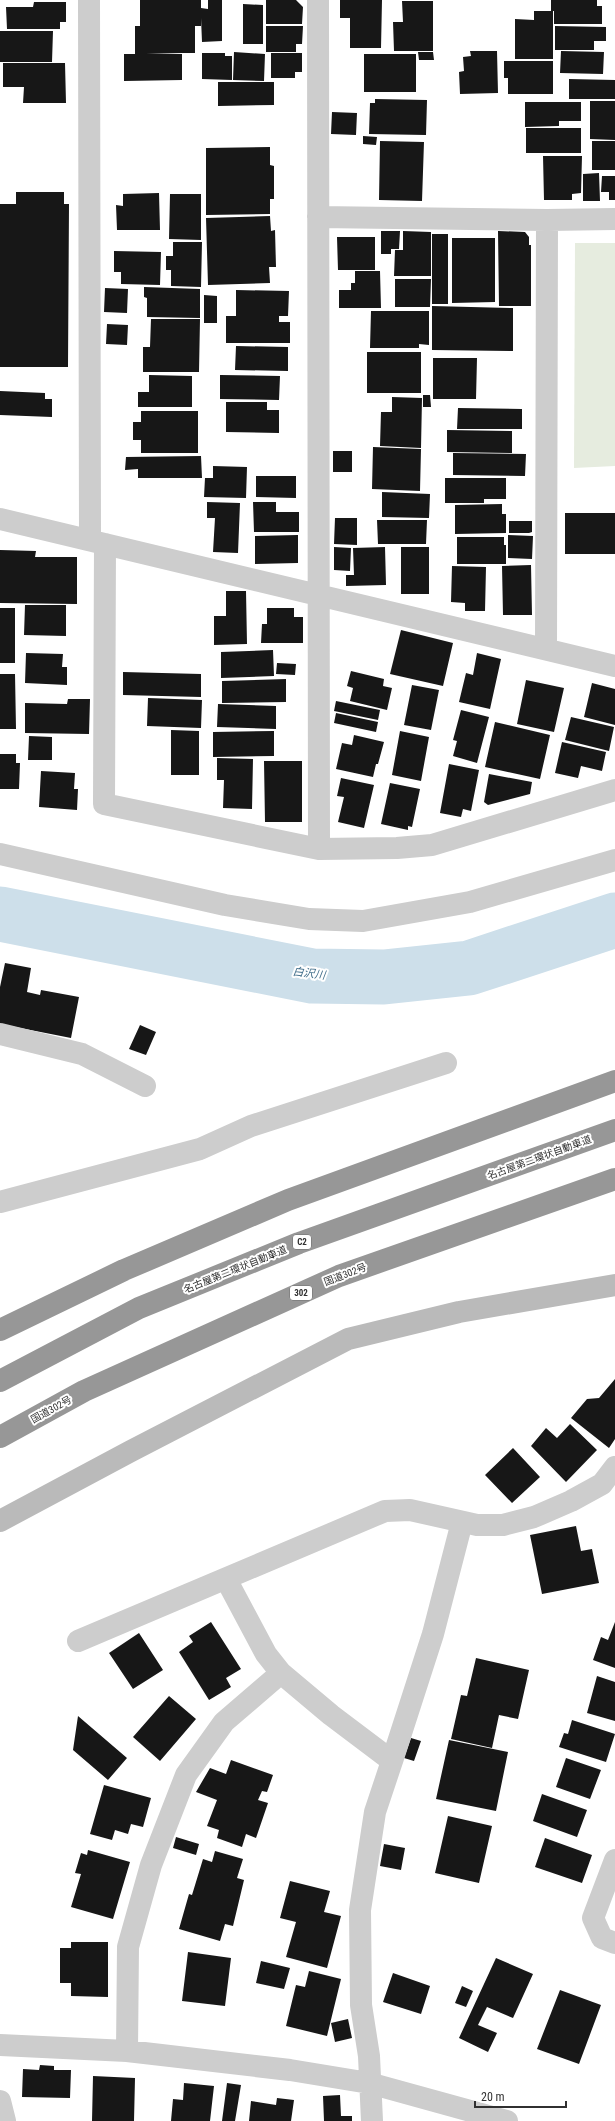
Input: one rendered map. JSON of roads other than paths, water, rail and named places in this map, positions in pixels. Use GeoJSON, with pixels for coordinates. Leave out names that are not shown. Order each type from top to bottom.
{"type":"FeatureCollection","features":[{"type":"Feature","properties":{"kind":"highway"},"geometry":{"type":"LineString","coordinates":[[0,1330],[124,1270],[288,1200],[615,1081]]}},
{"type":"Feature","properties":{"kind":"highway","name":"名古屋第二環状自動車道"},"geometry":{"type":"LineString","coordinates":[[0,1380],[139,1308],[299,1243],[615,1130]]}},
{"type":"Feature","properties":{"kind":"highway","name":"国道302号"},"geometry":{"type":"LineString","coordinates":[[0,1437],[84,1391],[339,1276],[615,1179]]}},
{"type":"Feature","properties":{"kind":"street"},"geometry":{"type":"LineString","coordinates":[[89,0],[97,542],[104,804],[319,849],[397,848],[432,845],[615,790]]}},
{"type":"Feature","properties":{"kind":"street"},"geometry":{"type":"LineString","coordinates":[[318,0],[319,849]]}},
{"type":"Feature","properties":{"kind":"street"},"geometry":{"type":"LineString","coordinates":[[318,217],[547,220],[615,219]]}},
{"type":"Feature","properties":{"kind":"street"},"geometry":{"type":"LineString","coordinates":[[546,648],[547,220]]}},
{"type":"Feature","properties":{"kind":"street"},"geometry":{"type":"LineString","coordinates":[[0,519],[319,596],[546,648],[615,666]]}},
{"type":"Feature","properties":{"kind":"street"},"geometry":{"type":"LineString","coordinates":[[0,854],[225,905],[309,919],[363,921],[470,902],[615,860]]}},
{"type":"Feature","properties":{"kind":"street"},"geometry":{"type":"LineString","coordinates":[[0,1034],[82,1054],[144,1086]]}},
{"type":"Feature","properties":{"kind":"street"},"geometry":{"type":"LineString","coordinates":[[0,1202],[200,1149],[251,1126],[446,1063]]}},
{"type":"Feature","properties":{"kind":"street"},"geometry":{"type":"LineString","coordinates":[[0,1522],[131,1451],[348,1339],[459,1312],[615,1285]]}},
{"type":"Feature","properties":{"kind":"street"},"geometry":{"type":"LineString","coordinates":[[78,1641],[385,1511],[410,1510],[476,1525],[503,1525],[534,1517],[571,1501],[602,1484],[615,1467]]}},
{"type":"Feature","properties":{"kind":"street"},"geometry":{"type":"LineString","coordinates":[[372,2121],[369,2056],[360,2005],[360,1910],[375,1812],[433,1634],[462,1522]]}},
{"type":"Feature","properties":{"kind":"street"},"geometry":{"type":"LineString","coordinates":[[226,1578],[266,1654],[281,1673],[331,1715],[392,1761]]}},
{"type":"Feature","properties":{"kind":"street"},"geometry":{"type":"LineString","coordinates":[[127,2051],[128,1947],[151,1865],[186,1775],[224,1722],[281,1673]]}},
{"type":"Feature","properties":{"kind":"street"},"geometry":{"type":"LineString","coordinates":[[615,1860],[593,1918],[602,1938],[615,1943]]}},
{"type":"Feature","properties":{"kind":"street"},"geometry":{"type":"LineString","coordinates":[[0,2045],[127,2051],[290,2070],[370,2083],[508,2121]]}},
{"type":"Feature","properties":{"kind":"street"},"geometry":{"type":"LineString","coordinates":[[0,2101],[6,2121]]}},
{"type":"Feature","properties":{"kind":"waterway","name":"白沢川"},"geometry":{"type":"LineString","coordinates":[[0,914],[312,976],[384,977],[469,968],[615,920]]}}]}
